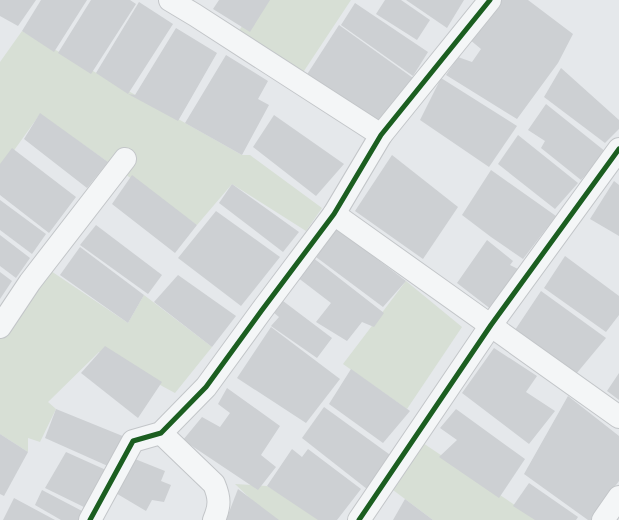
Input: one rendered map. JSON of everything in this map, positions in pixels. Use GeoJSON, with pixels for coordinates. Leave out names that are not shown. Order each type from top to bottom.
{"type":"FeatureCollection","features":[{"type":"Feature","properties":{"kind":"street"},"geometry":{"type":"LineString","coordinates":[[170,0],[381,135]]}},
{"type":"Feature","properties":{"kind":"street"},"geometry":{"type":"LineString","coordinates":[[90,520],[133,441],[160,433],[206,387],[334,214],[381,135],[490,0]]}},
{"type":"Feature","properties":{"kind":"street"},"geometry":{"type":"LineString","coordinates":[[359,520],[491,325],[619,149]]}},
{"type":"Feature","properties":{"kind":"street"},"geometry":{"type":"LineString","coordinates":[[0,327],[30,282],[125,159]]}},
{"type":"Feature","properties":{"kind":"street"},"geometry":{"type":"LineString","coordinates":[[334,214],[619,417]]}},
{"type":"Feature","properties":{"kind":"street"},"geometry":{"type":"LineString","coordinates":[[160,433],[214,484],[218,492],[219,501],[218,511],[214,520]]}},
{"type":"Feature","properties":{"kind":"street"},"geometry":{"type":"LineString","coordinates":[[603,520],[619,497]]}},
{"type":"Feature","properties":{"kind":"shaded area"},"geometry":{"type":"Polygon","coordinates":[[[260,0],[351,0],[300,77],[236,35],[260,0]]]}},
{"type":"Feature","properties":{"kind":"shaded area"},"geometry":{"type":"Polygon","coordinates":[[[22,31],[242,155],[250,155],[322,208],[306,231],[232,184],[197,225],[40,114],[0,170],[0,62],[22,31]]]}},
{"type":"Feature","properties":{"kind":"shaded area"},"geometry":{"type":"Polygon","coordinates":[[[48,269],[128,323],[144,295],[212,347],[175,393],[99,352],[48,402],[56,409],[40,442],[28,438],[28,452],[0,434],[0,339],[48,269]]]}},
{"type":"Feature","properties":{"kind":"shaded area"},"geometry":{"type":"Polygon","coordinates":[[[406,281],[462,327],[407,409],[343,364],[406,281]]]}},
{"type":"Feature","properties":{"kind":"shaded area"},"geometry":{"type":"Polygon","coordinates":[[[420,441],[537,520],[433,520],[389,487],[420,441]]]}},
{"type":"Feature","properties":{"kind":"shaded area"},"geometry":{"type":"Polygon","coordinates":[[[235,484],[267,486],[325,520],[273,520],[235,484]]]}},
{"type":"Feature","properties":{"kind":"building"},"geometry":{"type":"Polygon","coordinates":[[[0,0],[36,0],[18,26],[0,16],[0,0]]]}},
{"type":"Feature","properties":{"kind":"building"},"geometry":{"type":"Polygon","coordinates":[[[41,0],[87,0],[54,52],[22,31],[41,0]]]}},
{"type":"Feature","properties":{"kind":"building"},"geometry":{"type":"Polygon","coordinates":[[[91,0],[130,0],[136,4],[91,74],[58,53],[91,0]]]}},
{"type":"Feature","properties":{"kind":"building"},"geometry":{"type":"Polygon","coordinates":[[[219,0],[270,0],[250,32],[213,9],[219,0]]]}},
{"type":"Feature","properties":{"kind":"building"},"geometry":{"type":"Polygon","coordinates":[[[385,0],[401,0],[430,20],[417,40],[376,14],[385,0]]]}},
{"type":"Feature","properties":{"kind":"building"},"geometry":{"type":"Polygon","coordinates":[[[406,0],[464,0],[447,28],[406,0]]]}},
{"type":"Feature","properties":{"kind":"building"},"geometry":{"type":"Polygon","coordinates":[[[499,0],[528,0],[573,34],[558,63],[517,119],[446,75],[458,57],[472,62],[481,49],[469,39],[499,0]]]}},
{"type":"Feature","properties":{"kind":"building"},"geometry":{"type":"Polygon","coordinates":[[[139,2],[173,24],[128,94],[96,73],[139,2]]]}},
{"type":"Feature","properties":{"kind":"building"},"geometry":{"type":"Polygon","coordinates":[[[355,3],[428,52],[413,76],[341,25],[355,3]]]}},
{"type":"Feature","properties":{"kind":"building"},"geometry":{"type":"Polygon","coordinates":[[[339,25],[413,78],[379,124],[306,76],[339,25]]]}},
{"type":"Feature","properties":{"kind":"building"},"geometry":{"type":"Polygon","coordinates":[[[176,28],[217,53],[178,121],[128,94],[135,95],[176,28]]]}},
{"type":"Feature","properties":{"kind":"building"},"geometry":{"type":"Polygon","coordinates":[[[226,55],[268,81],[258,99],[269,105],[242,155],[185,123],[226,55]]]}},
{"type":"Feature","properties":{"kind":"building"},"geometry":{"type":"Polygon","coordinates":[[[561,68],[619,120],[619,129],[605,143],[544,97],[561,68]]]}},
{"type":"Feature","properties":{"kind":"building"},"geometry":{"type":"Polygon","coordinates":[[[441,78],[517,126],[489,167],[420,120],[441,78]]]}},
{"type":"Feature","properties":{"kind":"building"},"geometry":{"type":"Polygon","coordinates":[[[546,104],[606,152],[581,180],[541,148],[545,141],[528,130],[546,104]]]}},
{"type":"Feature","properties":{"kind":"building"},"geometry":{"type":"Polygon","coordinates":[[[40,113],[108,162],[87,188],[24,139],[40,113]]]}},
{"type":"Feature","properties":{"kind":"building"},"geometry":{"type":"Polygon","coordinates":[[[274,115],[344,164],[316,196],[253,147],[274,115]]]}},
{"type":"Feature","properties":{"kind":"building"},"geometry":{"type":"Polygon","coordinates":[[[518,135],[578,183],[555,209],[498,164],[518,135]]]}},
{"type":"Feature","properties":{"kind":"building"},"geometry":{"type":"Polygon","coordinates":[[[12,148],[76,197],[49,233],[0,195],[0,164],[12,148]]]}},
{"type":"Feature","properties":{"kind":"building"},"geometry":{"type":"Polygon","coordinates":[[[392,155],[458,207],[423,259],[355,211],[392,155]]]}},
{"type":"Feature","properties":{"kind":"building"},"geometry":{"type":"Polygon","coordinates":[[[491,170],[556,216],[523,259],[462,215],[491,170]]]}},
{"type":"Feature","properties":{"kind":"building"},"geometry":{"type":"Polygon","coordinates":[[[132,175],[197,225],[175,253],[112,204],[132,175]]]}},
{"type":"Feature","properties":{"kind":"building"},"geometry":{"type":"Polygon","coordinates":[[[614,181],[619,185],[619,236],[590,219],[614,181]]]}},
{"type":"Feature","properties":{"kind":"building"},"geometry":{"type":"Polygon","coordinates":[[[232,184],[299,232],[283,252],[219,203],[232,184]]]}},
{"type":"Feature","properties":{"kind":"building"},"geometry":{"type":"Polygon","coordinates":[[[0,200],[46,234],[32,254],[0,230],[0,200]]]}},
{"type":"Feature","properties":{"kind":"building"},"geometry":{"type":"Polygon","coordinates":[[[216,211],[280,257],[241,306],[178,258],[216,211]]]}},
{"type":"Feature","properties":{"kind":"building"},"geometry":{"type":"Polygon","coordinates":[[[96,225],[162,275],[148,294],[80,245],[96,225]]]}},
{"type":"Feature","properties":{"kind":"building"},"geometry":{"type":"Polygon","coordinates":[[[336,228],[406,281],[383,307],[316,257],[336,228]]]}},
{"type":"Feature","properties":{"kind":"building"},"geometry":{"type":"Polygon","coordinates":[[[0,235],[30,258],[16,278],[0,266],[0,235]]]}},
{"type":"Feature","properties":{"kind":"building"},"geometry":{"type":"Polygon","coordinates":[[[487,240],[513,261],[510,265],[522,271],[492,310],[457,283],[487,240]]]}},
{"type":"Feature","properties":{"kind":"building"},"geometry":{"type":"Polygon","coordinates":[[[80,247],[144,295],[128,323],[60,275],[80,247]]]}},
{"type":"Feature","properties":{"kind":"building"},"geometry":{"type":"Polygon","coordinates":[[[565,256],[619,296],[619,315],[606,332],[544,288],[565,256]]]}},
{"type":"Feature","properties":{"kind":"building"},"geometry":{"type":"Polygon","coordinates":[[[312,257],[384,313],[374,327],[362,322],[347,341],[316,322],[331,303],[297,277],[312,257]]]}},
{"type":"Feature","properties":{"kind":"building"},"geometry":{"type":"Polygon","coordinates":[[[0,272],[12,281],[0,299],[0,272]]]}},
{"type":"Feature","properties":{"kind":"building"},"geometry":{"type":"Polygon","coordinates":[[[178,275],[236,316],[212,347],[154,302],[178,275]]]}},
{"type":"Feature","properties":{"kind":"building"},"geometry":{"type":"Polygon","coordinates":[[[541,291],[606,338],[576,374],[515,330],[541,291]]]}},
{"type":"Feature","properties":{"kind":"building"},"geometry":{"type":"Polygon","coordinates":[[[283,301],[332,338],[317,358],[271,326],[279,317],[273,312],[283,301]]]}},
{"type":"Feature","properties":{"kind":"building"},"geometry":{"type":"Polygon","coordinates":[[[271,327],[340,379],[306,423],[237,378],[271,327]]]}},
{"type":"Feature","properties":{"kind":"building"},"geometry":{"type":"Polygon","coordinates":[[[105,346],[162,382],[138,418],[81,373],[105,346]]]}},
{"type":"Feature","properties":{"kind":"building"},"geometry":{"type":"Polygon","coordinates":[[[494,348],[537,376],[526,392],[555,411],[529,444],[462,393],[494,348]]]}},
{"type":"Feature","properties":{"kind":"building"},"geometry":{"type":"Polygon","coordinates":[[[351,369],[410,411],[383,443],[329,404],[351,369]]]}},
{"type":"Feature","properties":{"kind":"building"},"geometry":{"type":"Polygon","coordinates":[[[619,373],[619,400],[607,391],[619,373]]]}},
{"type":"Feature","properties":{"kind":"building"},"geometry":{"type":"Polygon","coordinates":[[[227,388],[280,426],[261,455],[276,467],[258,490],[183,440],[202,417],[220,427],[230,413],[218,404],[227,388]]]}},
{"type":"Feature","properties":{"kind":"building"},"geometry":{"type":"Polygon","coordinates":[[[568,396],[619,436],[619,481],[592,520],[588,520],[524,474],[568,396]]]}},
{"type":"Feature","properties":{"kind":"building"},"geometry":{"type":"Polygon","coordinates":[[[324,407],[393,457],[367,489],[302,438],[324,407]]]}},
{"type":"Feature","properties":{"kind":"building"},"geometry":{"type":"Polygon","coordinates":[[[56,409],[125,437],[110,467],[45,438],[56,409]]]}},
{"type":"Feature","properties":{"kind":"building"},"geometry":{"type":"Polygon","coordinates":[[[456,409],[525,459],[499,498],[439,457],[457,440],[440,428],[456,409]]]}},
{"type":"Feature","properties":{"kind":"building"},"geometry":{"type":"Polygon","coordinates":[[[0,434],[28,452],[4,496],[0,494],[0,434]]]}},
{"type":"Feature","properties":{"kind":"building"},"geometry":{"type":"Polygon","coordinates":[[[292,449],[302,457],[308,449],[361,489],[337,520],[318,520],[267,486],[292,449]]]}},
{"type":"Feature","properties":{"kind":"building"},"geometry":{"type":"Polygon","coordinates":[[[66,452],[106,470],[88,509],[45,488],[66,452]]]}},
{"type":"Feature","properties":{"kind":"building"},"geometry":{"type":"Polygon","coordinates":[[[130,457],[165,471],[161,481],[171,485],[164,502],[152,500],[146,511],[114,492],[130,457]]]}},
{"type":"Feature","properties":{"kind":"building"},"geometry":{"type":"Polygon","coordinates":[[[529,483],[578,517],[576,520],[535,520],[513,506],[529,483]]]}},
{"type":"Feature","properties":{"kind":"building"},"geometry":{"type":"Polygon","coordinates":[[[238,489],[279,520],[226,520],[238,489]]]}},
{"type":"Feature","properties":{"kind":"building"},"geometry":{"type":"Polygon","coordinates":[[[42,490],[84,512],[79,520],[61,520],[35,505],[42,490]]]}},
{"type":"Feature","properties":{"kind":"building"},"geometry":{"type":"Polygon","coordinates":[[[14,498],[55,520],[3,520],[14,498]]]}},
{"type":"Feature","properties":{"kind":"building"},"geometry":{"type":"Polygon","coordinates":[[[405,499],[433,520],[393,520],[405,499]]]}},
{"type":"Feature","properties":{"kind":"cycle path"},"geometry":{"type":"LineString","coordinates":[[90,520],[133,441],[161,433],[206,387],[334,214],[381,135],[490,0]]}},
{"type":"Feature","properties":{"kind":"cycle path"},"geometry":{"type":"LineString","coordinates":[[359,520],[491,325],[619,149]]}}]}
